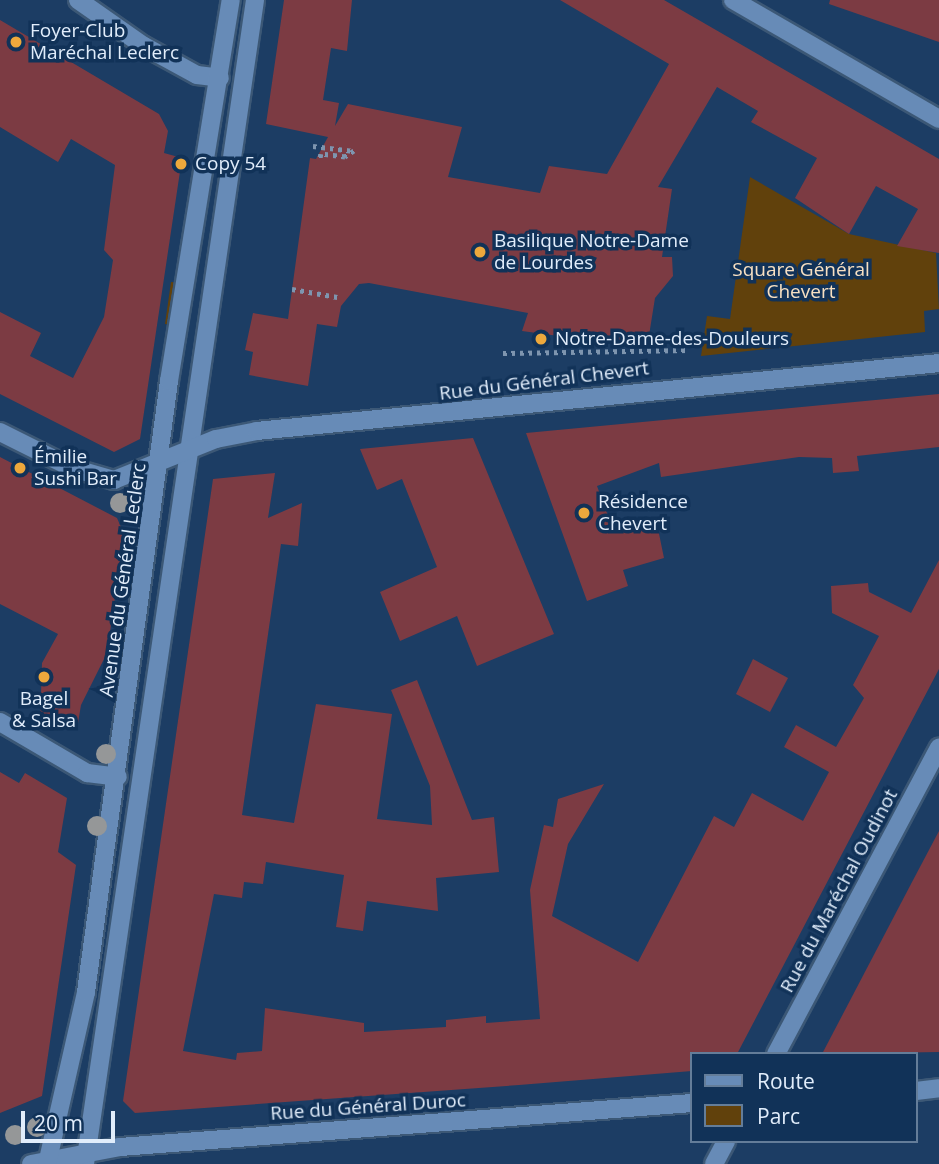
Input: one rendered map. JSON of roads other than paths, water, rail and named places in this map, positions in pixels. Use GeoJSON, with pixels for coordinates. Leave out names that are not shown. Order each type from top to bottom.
{"type":"FeatureCollection","features":[{"type":"Feature","properties":{"kind":"street"},"geometry":{"type":"LineString","coordinates":[[78,0],[144,46],[197,75],[242,82]]}},
{"type":"Feature","properties":{"kind":"street","name":"Avenue du Général Leclerc"},"geometry":{"type":"LineString","coordinates":[[42,1163],[86,992],[118,777],[159,464],[231,0]]}},
{"type":"Feature","properties":{"kind":"street"},"geometry":{"type":"LineString","coordinates":[[85,1159],[255,0]]}},
{"type":"Feature","properties":{"kind":"street"},"geometry":{"type":"LineString","coordinates":[[733,0],[939,119]]}},
{"type":"Feature","properties":{"kind":"street","name":"Rue du Général Chevert"},"geometry":{"type":"LineString","coordinates":[[0,432],[97,478],[114,481],[187,450],[257,431],[939,363]]}},
{"type":"Feature","properties":{"kind":"street"},"geometry":{"type":"LineString","coordinates":[[0,722],[87,773],[140,779]]}},
{"type":"Feature","properties":{"kind":"street","name":"Rue du Maréchal Oudinot"},"geometry":{"type":"LineString","coordinates":[[777,1052],[939,748]]}},
{"type":"Feature","properties":{"kind":"street"},"geometry":{"type":"LineString","coordinates":[[918,1091],[939,1088]]}},
{"type":"Feature","properties":{"kind":"street","name":"Rue du Général Duroc"},"geometry":{"type":"LineString","coordinates":[[42,1163],[690,1103]]}},
{"type":"Feature","properties":{"kind":"street"},"geometry":{"type":"LineString","coordinates":[[714,1164],[725,1143]]}},
{"type":"Feature","properties":{"kind":"place","name":"Foyer-Club Maréchal Leclerc"},"geometry":{"type":"Point","coordinates":[16,42]}},
{"type":"Feature","properties":{"kind":"place","name":"Copy 54"},"geometry":{"type":"Point","coordinates":[181,164]}},
{"type":"Feature","properties":{"kind":"place","name":"Basilique Notre-Dame de Lourdes"},"geometry":{"type":"Point","coordinates":[480,252]}},
{"type":"Feature","properties":{"kind":"place","name":"Notre-Dame-des-Douleurs"},"geometry":{"type":"Point","coordinates":[541,339]}},
{"type":"Feature","properties":{"kind":"place","name":"Émilie Sushi Bar"},"geometry":{"type":"Point","coordinates":[20,468]}},
{"type":"Feature","properties":{"kind":"place","name":"Résidence Chevert"},"geometry":{"type":"Point","coordinates":[584,513]}},
{"type":"Feature","properties":{"kind":"place","name":"Bagel & Salsa"},"geometry":{"type":"Point","coordinates":[44,677]}},
{"type":"Feature","properties":{"kind":"park label","name":"Square Général Chevert"},"geometry":{"type":"Point","coordinates":[801,281]}}]}
